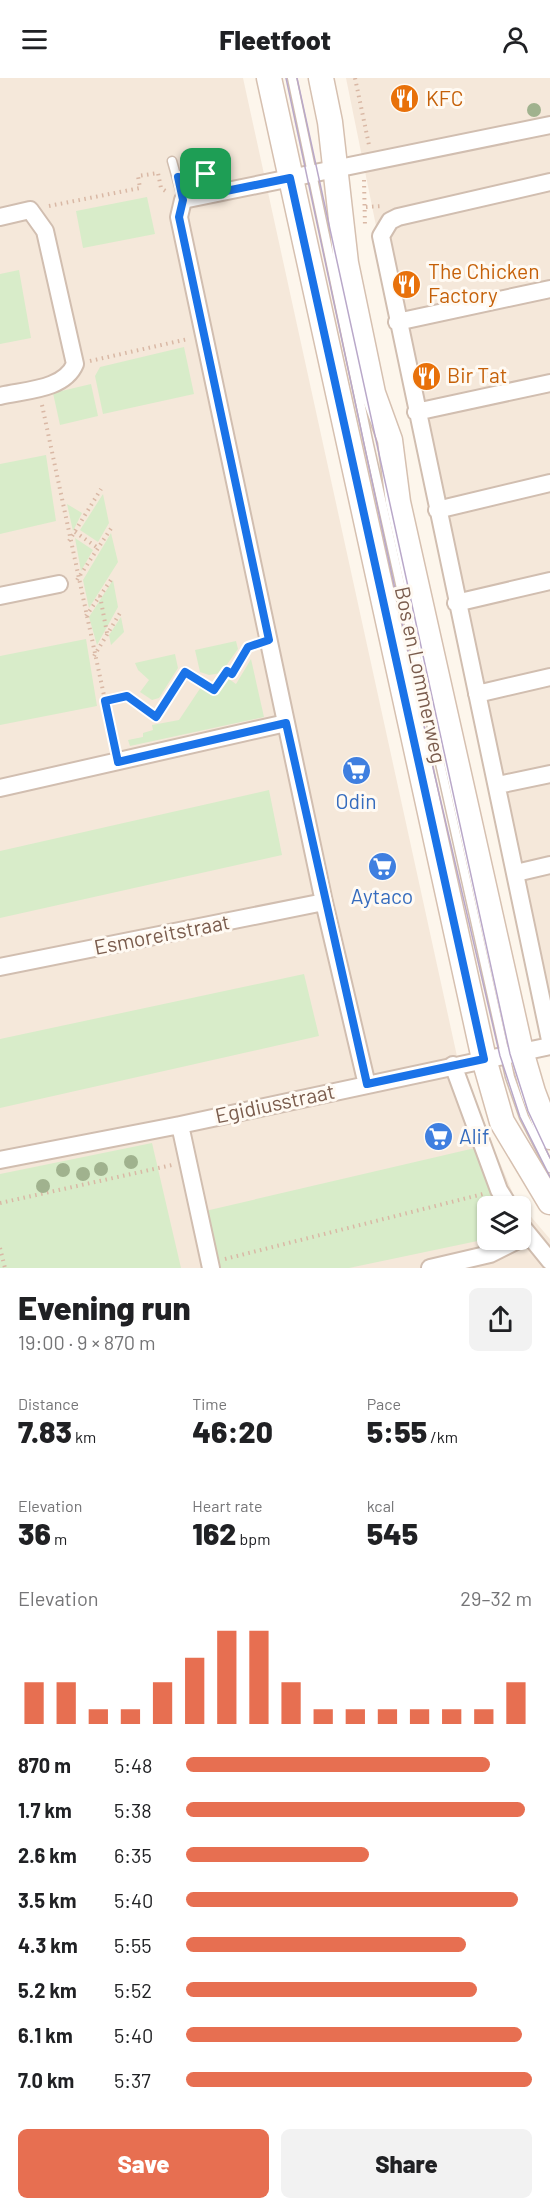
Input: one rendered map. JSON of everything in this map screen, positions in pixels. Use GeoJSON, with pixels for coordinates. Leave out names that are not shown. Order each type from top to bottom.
{"type":"FeatureCollection","features":[{"type":"Feature","properties":{"kind":"main road"},"geometry":{"type":"LineString","coordinates":[[269,78],[313,174]]}},
{"type":"Feature","properties":{"kind":"main road"},"geometry":{"type":"LineString","coordinates":[[313,174],[321,78]]}},
{"type":"Feature","properties":{"kind":"main road","name":"Bos en Lommerweg"},"geometry":{"type":"LineString","coordinates":[[313,174],[503,1055],[532,1092],[550,1137]]}},
{"type":"Feature","properties":{"kind":"main road","name":"Bos en Lommerweg"},"geometry":{"type":"LineString","coordinates":[[313,174],[345,263],[373,393],[390,440],[398,502],[503,1055],[502,1122],[550,1202]]}},
{"type":"Feature","properties":{"kind":"street"},"geometry":{"type":"LineString","coordinates":[[367,1084],[324,902],[179,217],[183,200],[550,125]]}},
{"type":"Feature","properties":{"kind":"street"},"geometry":{"type":"LineString","coordinates":[[550,183],[398,217],[390,221],[381,236],[456,603],[498,785],[550,1040]]}},
{"type":"Feature","properties":{"kind":"street"},"geometry":{"type":"LineString","coordinates":[[0,217],[30,210],[45,231],[75,364],[71,374],[44,386],[0,396]]}},
{"type":"Feature","properties":{"kind":"street"},"geometry":{"type":"LineString","coordinates":[[397,322],[550,290]]}},
{"type":"Feature","properties":{"kind":"street"},"geometry":{"type":"LineString","coordinates":[[416,412],[550,383]]}},
{"type":"Feature","properties":{"kind":"street"},"geometry":{"type":"LineString","coordinates":[[437,510],[550,483]]}},
{"type":"Feature","properties":{"kind":"street"},"geometry":{"type":"LineString","coordinates":[[456,603],[550,582]]}},
{"type":"Feature","properties":{"kind":"street"},"geometry":{"type":"LineString","coordinates":[[0,596],[59,584]]}},
{"type":"Feature","properties":{"kind":"street"},"geometry":{"type":"LineString","coordinates":[[477,694],[550,677]]}},
{"type":"Feature","properties":{"kind":"street"},"geometry":{"type":"LineString","coordinates":[[0,788],[286,723]]}},
{"type":"Feature","properties":{"kind":"street"},"geometry":{"type":"LineString","coordinates":[[498,785],[550,774]]}},
{"type":"Feature","properties":{"kind":"street"},"geometry":{"type":"LineString","coordinates":[[516,873],[550,865]]}},
{"type":"Feature","properties":{"kind":"street","name":"Esmoreitstraat"},"geometry":{"type":"LineString","coordinates":[[0,967],[324,902]]}},
{"type":"Feature","properties":{"kind":"street","name":"Egidiusstraat"},"geometry":{"type":"LineString","coordinates":[[0,1160],[180,1125],[550,1046]]}},
{"type":"Feature","properties":{"kind":"street"},"geometry":{"type":"LineString","coordinates":[[453,1065],[503,1196]]}},
{"type":"Feature","properties":{"kind":"street"},"geometry":{"type":"LineString","coordinates":[[180,1125],[211,1265]]}},
{"type":"Feature","properties":{"kind":"street"},"geometry":{"type":"LineString","coordinates":[[531,1243],[550,1262]]}},
{"type":"Feature","properties":{"kind":"street"},"geometry":{"type":"LineString","coordinates":[[430,1268],[490,1254],[496,1250]]}},
{"type":"Feature","properties":{"kind":"lane"},"geometry":{"type":"LineString","coordinates":[[292,78],[313,174]]}},
{"type":"Feature","properties":{"kind":"lane"},"geometry":{"type":"LineString","coordinates":[[172,161],[183,200]]}},
{"type":"Feature","properties":{"kind":"lane"},"geometry":{"type":"LineString","coordinates":[[178,177],[206,174],[226,191]]}},
{"type":"Feature","properties":{"kind":"lane","name":"Bos en Lommerweg"},"geometry":{"type":"LineString","coordinates":[[503,1055],[524,1118],[550,1168]]}},
{"type":"Feature","properties":{"kind":"path"},"geometry":{"type":"LineString","coordinates":[[355,78],[368,164],[366,221]]}},
{"type":"Feature","properties":{"kind":"path"},"geometry":{"type":"LineString","coordinates":[[30,210],[140,188],[138,177],[158,173],[161,188]]}},
{"type":"Feature","properties":{"kind":"path"},"geometry":{"type":"LineString","coordinates":[[75,364],[204,335]]}},
{"type":"Feature","properties":{"kind":"path"},"geometry":{"type":"LineString","coordinates":[[44,386],[69,541],[118,762]]}},
{"type":"Feature","properties":{"kind":"path"},"geometry":{"type":"LineString","coordinates":[[69,541],[101,489]]}},
{"type":"Feature","properties":{"kind":"path"},"geometry":{"type":"LineString","coordinates":[[77,580],[111,527]]}},
{"type":"Feature","properties":{"kind":"path"},"geometry":{"type":"LineString","coordinates":[[75,532],[98,548]]}},
{"type":"Feature","properties":{"kind":"path"},"geometry":{"type":"LineString","coordinates":[[86,617],[112,577]]}},
{"type":"Feature","properties":{"kind":"path"},"geometry":{"type":"LineString","coordinates":[[100,595],[108,633]]}},
{"type":"Feature","properties":{"kind":"path"},"geometry":{"type":"LineString","coordinates":[[94,656],[120,613]]}},
{"type":"Feature","properties":{"kind":"path"},"geometry":{"type":"LineString","coordinates":[[105,701],[127,696],[156,717],[185,672],[214,690],[227,671],[232,674],[248,647],[269,640]]}},
{"type":"Feature","properties":{"kind":"path"},"geometry":{"type":"LineString","coordinates":[[0,1203],[188,1161]]}},
{"type":"Feature","properties":{"kind":"path"},"geometry":{"type":"LineString","coordinates":[[211,1265],[500,1190]]}},
{"type":"Feature","properties":{"kind":"path"},"geometry":{"type":"LineString","coordinates":[[0,1248],[5,1268]]}},
{"type":"Feature","properties":{"kind":"shaded area"},"geometry":{"type":"Polygon","coordinates":[[[0,78],[243,78],[460,1070],[514,1196],[477,1196],[477,1250],[531,1250],[531,1217],[550,1239],[550,1268],[0,1268],[0,78]]]}},
{"type":"Feature","properties":{"kind":"shaded area"},"geometry":{"type":"Polygon","coordinates":[[[346,78],[550,78],[550,1025],[516,915],[346,78]]]}},
{"type":"Feature","properties":{"kind":"green space"},"geometry":{"type":"Polygon","coordinates":[[[147,197],[155,234],[83,248],[76,211],[147,197]]]}},
{"type":"Feature","properties":{"kind":"green space"},"geometry":{"type":"Polygon","coordinates":[[[19,270],[31,338],[0,344],[0,274],[19,270]]]}},
{"type":"Feature","properties":{"kind":"green space"},"geometry":{"type":"Polygon","coordinates":[[[184,347],[194,394],[103,414],[95,376],[100,367],[184,347]]]}},
{"type":"Feature","properties":{"kind":"green space"},"geometry":{"type":"Polygon","coordinates":[[[91,384],[98,416],[60,425],[53,393],[91,384]]]}},
{"type":"Feature","properties":{"kind":"green space"},"geometry":{"type":"Polygon","coordinates":[[[46,455],[56,521],[0,534],[0,464],[46,455]]]}},
{"type":"Feature","properties":{"kind":"green space"},"geometry":{"type":"Polygon","coordinates":[[[103,494],[109,523],[98,542],[80,530],[103,494]]]}},
{"type":"Feature","properties":{"kind":"green space"},"geometry":{"type":"Polygon","coordinates":[[[67,504],[82,513],[73,531],[67,504]]]}},
{"type":"Feature","properties":{"kind":"green space"},"geometry":{"type":"Polygon","coordinates":[[[111,533],[118,562],[89,608],[83,580],[111,533]]]}},
{"type":"Feature","properties":{"kind":"green space"},"geometry":{"type":"Polygon","coordinates":[[[75,538],[93,550],[81,571],[75,538]]]}},
{"type":"Feature","properties":{"kind":"green space"},"geometry":{"type":"Polygon","coordinates":[[[113,580],[118,607],[97,645],[89,617],[113,580]]]}},
{"type":"Feature","properties":{"kind":"green space"},"geometry":{"type":"Polygon","coordinates":[[[121,617],[124,632],[111,645],[109,635],[121,617]]]}},
{"type":"Feature","properties":{"kind":"green space"},"geometry":{"type":"Polygon","coordinates":[[[86,639],[97,706],[0,725],[0,656],[86,639]]]}},
{"type":"Feature","properties":{"kind":"green space"},"geometry":{"type":"Polygon","coordinates":[[[236,641],[238,649],[221,673],[209,675],[200,672],[195,650],[236,641]]]}},
{"type":"Feature","properties":{"kind":"green space"},"geometry":{"type":"Polygon","coordinates":[[[175,654],[178,668],[159,698],[152,700],[140,692],[149,680],[138,670],[135,663],[175,654]]]}},
{"type":"Feature","properties":{"kind":"green space"},"geometry":{"type":"Polygon","coordinates":[[[251,659],[264,717],[130,746],[128,740],[143,737],[143,733],[153,730],[152,725],[179,720],[201,687],[214,696],[226,677],[236,684],[251,659]]]}},
{"type":"Feature","properties":{"kind":"green space"},"geometry":{"type":"Polygon","coordinates":[[[269,790],[282,855],[0,918],[0,851],[269,790]]]}},
{"type":"Feature","properties":{"kind":"green space"},"geometry":{"type":"Polygon","coordinates":[[[304,974],[319,1036],[0,1108],[0,1039],[304,974]]]}},
{"type":"Feature","properties":{"kind":"green space"},"geometry":{"type":"Polygon","coordinates":[[[152,1143],[181,1268],[0,1268],[0,1174],[152,1143]]]}},
{"type":"Feature","properties":{"kind":"green space"},"geometry":{"type":"Polygon","coordinates":[[[475,1148],[495,1196],[477,1196],[477,1241],[349,1268],[215,1268],[201,1212],[475,1148]]]}},
{"type":"Feature","properties":{"kind":"tram line"},"geometry":{"type":"LineString","coordinates":[[286,78],[434,772],[500,1056],[520,1117],[550,1177]]}},
{"type":"Feature","properties":{"kind":"tram line"},"geometry":{"type":"LineString","coordinates":[[297,78],[510,1054],[528,1111],[550,1158]]}},
{"type":"Feature","properties":{"kind":"place","name":"KFC"},"geometry":{"type":"Point","coordinates":[405,99]}},
{"type":"Feature","properties":{"kind":"place","name":"The Chicken Factory"},"geometry":{"type":"Point","coordinates":[407,284]}},
{"type":"Feature","properties":{"kind":"place","name":"Bir Tat"},"geometry":{"type":"Point","coordinates":[426,376]}},
{"type":"Feature","properties":{"kind":"place","name":"Odin"},"geometry":{"type":"Point","coordinates":[356,771]}},
{"type":"Feature","properties":{"kind":"place","name":"Aytaco"},"geometry":{"type":"Point","coordinates":[382,866]}},
{"type":"Feature","properties":{"kind":"place","name":"Alif"},"geometry":{"type":"Point","coordinates":[438,1137]}},
{"type":"Feature","properties":{"kind":"route"},"geometry":{"type":"LineString","coordinates":[[206,174],[226,191],[290,178],[484,1059],[367,1084],[324,902],[286,723],[118,762],[105,701],[127,696],[156,717],[185,672],[214,690],[227,671],[232,674],[248,647],[269,640],[179,217],[183,200],[178,177],[206,174]]}}]}
